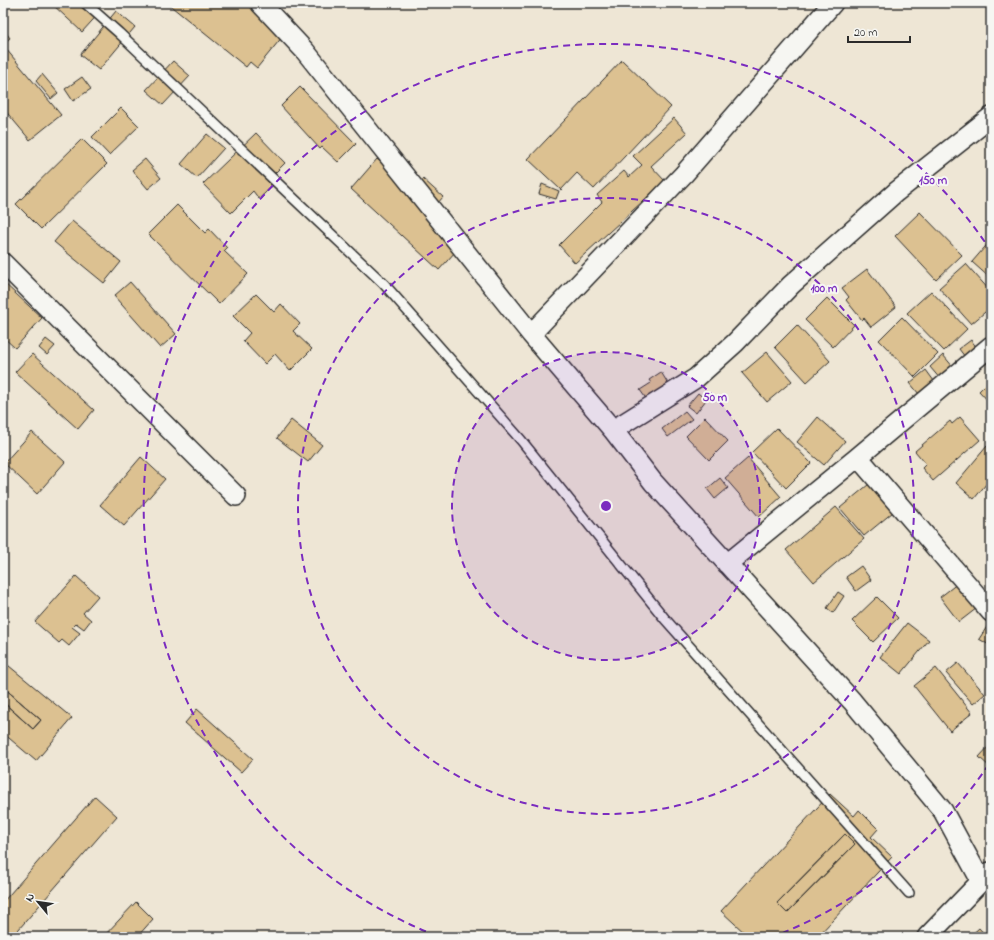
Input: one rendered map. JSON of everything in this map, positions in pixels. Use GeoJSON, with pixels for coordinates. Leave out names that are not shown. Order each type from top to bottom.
{"type":"FeatureCollection","features":[{"type":"Feature","properties":{"kind":"street"},"geometry":{"type":"LineString","coordinates":[[260,3],[305,51],[531,334],[613,430],[653,482],[852,701],[943,811],[986,876],[927,937]]}},
{"type":"Feature","properties":{"kind":"street"},"geometry":{"type":"LineString","coordinates":[[531,334],[684,174],[833,3]]}},
{"type":"Feature","properties":{"kind":"street"},"geometry":{"type":"LineString","coordinates":[[613,430],[696,378],[735,343],[791,285],[896,192],[991,117]]}},
{"type":"Feature","properties":{"kind":"street"},"geometry":{"type":"LineString","coordinates":[[3,262],[236,496]]}},
{"type":"Feature","properties":{"kind":"street"},"geometry":{"type":"LineString","coordinates":[[727,564],[991,347]]}},
{"type":"Feature","properties":{"kind":"street"},"geometry":{"type":"LineString","coordinates":[[858,457],[991,612]]}},
{"type":"Feature","properties":{"kind":"lane"},"geometry":{"type":"LineString","coordinates":[[85,3],[119,33],[384,284],[521,440],[665,619],[909,893]]}},
{"type":"Feature","properties":{"kind":"building"},"geometry":{"type":"Polygon","coordinates":[[[51,3],[93,3],[101,11],[82,32],[51,3]]]}},
{"type":"Feature","properties":{"kind":"building"},"geometry":{"type":"Polygon","coordinates":[[[167,3],[276,3],[280,6],[271,18],[287,31],[257,68],[250,62],[246,67],[167,3]]]}},
{"type":"Feature","properties":{"kind":"building"},"geometry":{"type":"Polygon","coordinates":[[[116,11],[135,27],[99,70],[80,55],[116,11]]]}},
{"type":"Feature","properties":{"kind":"building"},"geometry":{"type":"Polygon","coordinates":[[[3,29],[10,38],[3,44],[3,29]]]}},
{"type":"Feature","properties":{"kind":"building"},"geometry":{"type":"Polygon","coordinates":[[[6,49],[61,115],[30,140],[3,108],[3,52],[6,49]]]}},
{"type":"Feature","properties":{"kind":"building"},"geometry":{"type":"Polygon","coordinates":[[[622,60],[671,107],[594,189],[577,173],[561,190],[528,159],[622,60]]]}},
{"type":"Feature","properties":{"kind":"building"},"geometry":{"type":"Polygon","coordinates":[[[173,61],[190,76],[163,105],[146,90],[173,61]]]}},
{"type":"Feature","properties":{"kind":"building"},"geometry":{"type":"Polygon","coordinates":[[[42,74],[58,93],[51,99],[36,81],[42,74]]]}},
{"type":"Feature","properties":{"kind":"building"},"geometry":{"type":"Polygon","coordinates":[[[82,77],[91,89],[73,101],[65,89],[82,77]]]}},
{"type":"Feature","properties":{"kind":"building"},"geometry":{"type":"Polygon","coordinates":[[[300,87],[356,144],[338,162],[322,147],[320,149],[281,106],[300,87]]]}},
{"type":"Feature","properties":{"kind":"building"},"geometry":{"type":"Polygon","coordinates":[[[121,108],[139,126],[109,155],[92,137],[121,108]]]}},
{"type":"Feature","properties":{"kind":"building"},"geometry":{"type":"Polygon","coordinates":[[[674,118],[687,133],[651,166],[665,181],[575,263],[559,245],[602,202],[597,195],[624,171],[629,177],[642,165],[633,156],[674,118]]]}},
{"type":"Feature","properties":{"kind":"building"},"geometry":{"type":"Polygon","coordinates":[[[256,133],[285,163],[267,181],[272,186],[259,199],[253,191],[231,213],[203,184],[256,133]]]}},
{"type":"Feature","properties":{"kind":"building"},"geometry":{"type":"Polygon","coordinates":[[[207,134],[224,148],[197,178],[181,164],[207,134]]]}},
{"type":"Feature","properties":{"kind":"building"},"geometry":{"type":"Polygon","coordinates":[[[82,139],[107,164],[41,229],[16,204],[82,139]]]}},
{"type":"Feature","properties":{"kind":"building"},"geometry":{"type":"Polygon","coordinates":[[[145,159],[161,178],[148,189],[132,170],[145,159]]]}},
{"type":"Feature","properties":{"kind":"building"},"geometry":{"type":"Polygon","coordinates":[[[377,159],[412,191],[423,179],[443,197],[431,211],[464,242],[439,270],[351,189],[377,159]]]}},
{"type":"Feature","properties":{"kind":"building"},"geometry":{"type":"Polygon","coordinates":[[[542,184],[559,191],[556,199],[539,194],[542,184]]]}},
{"type":"Feature","properties":{"kind":"building"},"geometry":{"type":"Polygon","coordinates":[[[177,205],[205,233],[209,229],[227,248],[224,251],[248,274],[219,304],[148,234],[177,205]]]}},
{"type":"Feature","properties":{"kind":"building"},"geometry":{"type":"Polygon","coordinates":[[[920,212],[962,255],[936,280],[895,236],[920,212]]]}},
{"type":"Feature","properties":{"kind":"building"},"geometry":{"type":"Polygon","coordinates":[[[72,221],[121,262],[104,283],[54,242],[72,221]]]}},
{"type":"Feature","properties":{"kind":"building"},"geometry":{"type":"Polygon","coordinates":[[[991,240],[991,279],[972,262],[991,240]]]}},
{"type":"Feature","properties":{"kind":"building"},"geometry":{"type":"Polygon","coordinates":[[[966,264],[991,292],[991,307],[971,324],[939,288],[966,264]]]}},
{"type":"Feature","properties":{"kind":"building"},"geometry":{"type":"Polygon","coordinates":[[[867,269],[896,307],[871,327],[864,318],[862,320],[846,300],[849,297],[842,288],[867,269]]]}},
{"type":"Feature","properties":{"kind":"building"},"geometry":{"type":"Polygon","coordinates":[[[3,282],[42,318],[15,348],[3,337],[3,282]]]}},
{"type":"Feature","properties":{"kind":"building"},"geometry":{"type":"Polygon","coordinates":[[[130,282],[176,334],[160,348],[114,296],[130,282]]]}},
{"type":"Feature","properties":{"kind":"building"},"geometry":{"type":"Polygon","coordinates":[[[931,291],[967,329],[944,351],[907,313],[931,291]]]}},
{"type":"Feature","properties":{"kind":"building"},"geometry":{"type":"Polygon","coordinates":[[[256,294],[274,312],[281,304],[300,324],[293,331],[312,349],[290,371],[275,354],[265,364],[243,341],[250,333],[233,316],[256,294]]]}},
{"type":"Feature","properties":{"kind":"building"},"geometry":{"type":"Polygon","coordinates":[[[827,298],[854,325],[833,347],[805,320],[827,298]]]}},
{"type":"Feature","properties":{"kind":"building"},"geometry":{"type":"Polygon","coordinates":[[[902,317],[938,354],[915,377],[879,340],[902,317]]]}},
{"type":"Feature","properties":{"kind":"building"},"geometry":{"type":"Polygon","coordinates":[[[797,325],[830,361],[807,382],[775,347],[797,325]]]}},
{"type":"Feature","properties":{"kind":"building"},"geometry":{"type":"Polygon","coordinates":[[[46,339],[55,346],[47,355],[39,348],[46,339]]]}},
{"type":"Feature","properties":{"kind":"building"},"geometry":{"type":"Polygon","coordinates":[[[971,340],[977,348],[965,357],[959,349],[971,340]]]}},
{"type":"Feature","properties":{"kind":"building"},"geometry":{"type":"Polygon","coordinates":[[[767,352],[792,381],[767,402],[742,373],[767,352]]]}},
{"type":"Feature","properties":{"kind":"building"},"geometry":{"type":"Polygon","coordinates":[[[32,354],[94,410],[78,429],[15,372],[32,354]]]}},
{"type":"Feature","properties":{"kind":"building"},"geometry":{"type":"Polygon","coordinates":[[[943,355],[954,368],[941,380],[930,367],[943,355]]]}},
{"type":"Feature","properties":{"kind":"building"},"geometry":{"type":"Polygon","coordinates":[[[926,370],[934,381],[919,394],[910,383],[926,370]]]}},
{"type":"Feature","properties":{"kind":"building"},"geometry":{"type":"Polygon","coordinates":[[[661,372],[669,385],[647,400],[640,390],[651,383],[649,380],[661,372]]]}},
{"type":"Feature","properties":{"kind":"building"},"geometry":{"type":"Polygon","coordinates":[[[991,379],[991,404],[979,391],[991,379]]]}},
{"type":"Feature","properties":{"kind":"building"},"geometry":{"type":"Polygon","coordinates":[[[698,393],[706,400],[696,413],[687,406],[698,393]]]}},
{"type":"Feature","properties":{"kind":"building"},"geometry":{"type":"Polygon","coordinates":[[[685,411],[692,419],[668,437],[662,429],[685,411]]]}},
{"type":"Feature","properties":{"kind":"building"},"geometry":{"type":"Polygon","coordinates":[[[705,417],[728,441],[709,460],[686,436],[705,417]]]}},
{"type":"Feature","properties":{"kind":"building"},"geometry":{"type":"Polygon","coordinates":[[[818,417],[845,441],[824,465],[797,442],[818,417]]]}},
{"type":"Feature","properties":{"kind":"building"},"geometry":{"type":"Polygon","coordinates":[[[960,417],[980,440],[933,481],[922,468],[926,464],[915,451],[950,421],[952,424],[960,417]]]}},
{"type":"Feature","properties":{"kind":"building"},"geometry":{"type":"Polygon","coordinates":[[[291,420],[322,445],[308,462],[277,438],[291,420]]]}},
{"type":"Feature","properties":{"kind":"building"},"geometry":{"type":"Polygon","coordinates":[[[777,428],[811,463],[786,488],[752,452],[777,428]]]}},
{"type":"Feature","properties":{"kind":"building"},"geometry":{"type":"Polygon","coordinates":[[[32,432],[65,462],[37,494],[4,463],[32,432]]]}},
{"type":"Feature","properties":{"kind":"building"},"geometry":{"type":"Polygon","coordinates":[[[987,446],[991,450],[991,478],[974,499],[956,483],[987,446]]]}},
{"type":"Feature","properties":{"kind":"building"},"geometry":{"type":"Polygon","coordinates":[[[141,457],[165,479],[124,526],[100,505],[141,457]]]}},
{"type":"Feature","properties":{"kind":"building"},"geometry":{"type":"Polygon","coordinates":[[[748,458],[781,497],[759,517],[725,478],[748,458]]]}},
{"type":"Feature","properties":{"kind":"building"},"geometry":{"type":"Polygon","coordinates":[[[880,475],[904,503],[864,536],[840,508],[880,475]]]}},
{"type":"Feature","properties":{"kind":"building"},"geometry":{"type":"Polygon","coordinates":[[[720,478],[728,488],[715,499],[707,489],[720,478]]]}},
{"type":"Feature","properties":{"kind":"building"},"geometry":{"type":"Polygon","coordinates":[[[836,507],[864,539],[814,582],[786,550],[836,507]]]}},
{"type":"Feature","properties":{"kind":"building"},"geometry":{"type":"Polygon","coordinates":[[[861,566],[871,580],[856,591],[846,577],[861,566]]]}},
{"type":"Feature","properties":{"kind":"building"},"geometry":{"type":"Polygon","coordinates":[[[76,576],[98,596],[83,613],[91,620],[84,629],[76,623],[72,627],[80,633],[69,646],[62,640],[59,643],[35,622],[76,576]]]}},
{"type":"Feature","properties":{"kind":"building"},"geometry":{"type":"Polygon","coordinates":[[[962,580],[981,605],[959,622],[940,597],[962,580]]]}},
{"type":"Feature","properties":{"kind":"building"},"geometry":{"type":"Polygon","coordinates":[[[838,592],[844,596],[833,613],[827,608],[838,592]]]}},
{"type":"Feature","properties":{"kind":"building"},"geometry":{"type":"Polygon","coordinates":[[[877,597],[898,618],[873,642],[852,621],[877,597]]]}},
{"type":"Feature","properties":{"kind":"building"},"geometry":{"type":"Polygon","coordinates":[[[990,622],[991,623],[991,646],[979,639],[990,622]]]}},
{"type":"Feature","properties":{"kind":"building"},"geometry":{"type":"Polygon","coordinates":[[[907,623],[929,640],[901,674],[880,657],[907,623]]]}},
{"type":"Feature","properties":{"kind":"building"},"geometry":{"type":"Polygon","coordinates":[[[3,661],[72,718],[36,761],[3,733],[3,702],[33,729],[41,720],[3,687],[3,661]]]}},
{"type":"Feature","properties":{"kind":"building"},"geometry":{"type":"Polygon","coordinates":[[[958,663],[985,694],[973,704],[946,673],[958,663]]]}},
{"type":"Feature","properties":{"kind":"building"},"geometry":{"type":"Polygon","coordinates":[[[936,668],[972,713],[950,731],[914,686],[936,668]]]}},
{"type":"Feature","properties":{"kind":"building"},"geometry":{"type":"Polygon","coordinates":[[[3,687],[41,720],[33,729],[3,702],[3,687]]]}},
{"type":"Feature","properties":{"kind":"building"},"geometry":{"type":"Polygon","coordinates":[[[197,709],[253,759],[241,772],[185,723],[197,709]]]}},
{"type":"Feature","properties":{"kind":"building"},"geometry":{"type":"Polygon","coordinates":[[[991,744],[991,768],[979,757],[991,744]]]}},
{"type":"Feature","properties":{"kind":"building"},"geometry":{"type":"Polygon","coordinates":[[[830,794],[854,816],[859,810],[878,829],[871,837],[892,857],[817,937],[757,937],[751,931],[747,935],[721,911],[830,794]],[[845,834],[777,903],[787,913],[855,844],[845,834]]]}},
{"type":"Feature","properties":{"kind":"building"},"geometry":{"type":"Polygon","coordinates":[[[95,796],[117,816],[12,937],[3,937],[3,902],[95,796]]]}},
{"type":"Feature","properties":{"kind":"building"},"geometry":{"type":"Polygon","coordinates":[[[845,834],[855,844],[787,913],[777,903],[845,834]]]}},
{"type":"Feature","properties":{"kind":"building"},"geometry":{"type":"Polygon","coordinates":[[[136,902],[153,919],[137,937],[103,937],[136,902]]]}},
{"type":"Feature","properties":{"kind":"building"},"geometry":{"type":"Polygon","coordinates":[[[979,928],[987,937],[969,937],[979,928]]]}}]}
